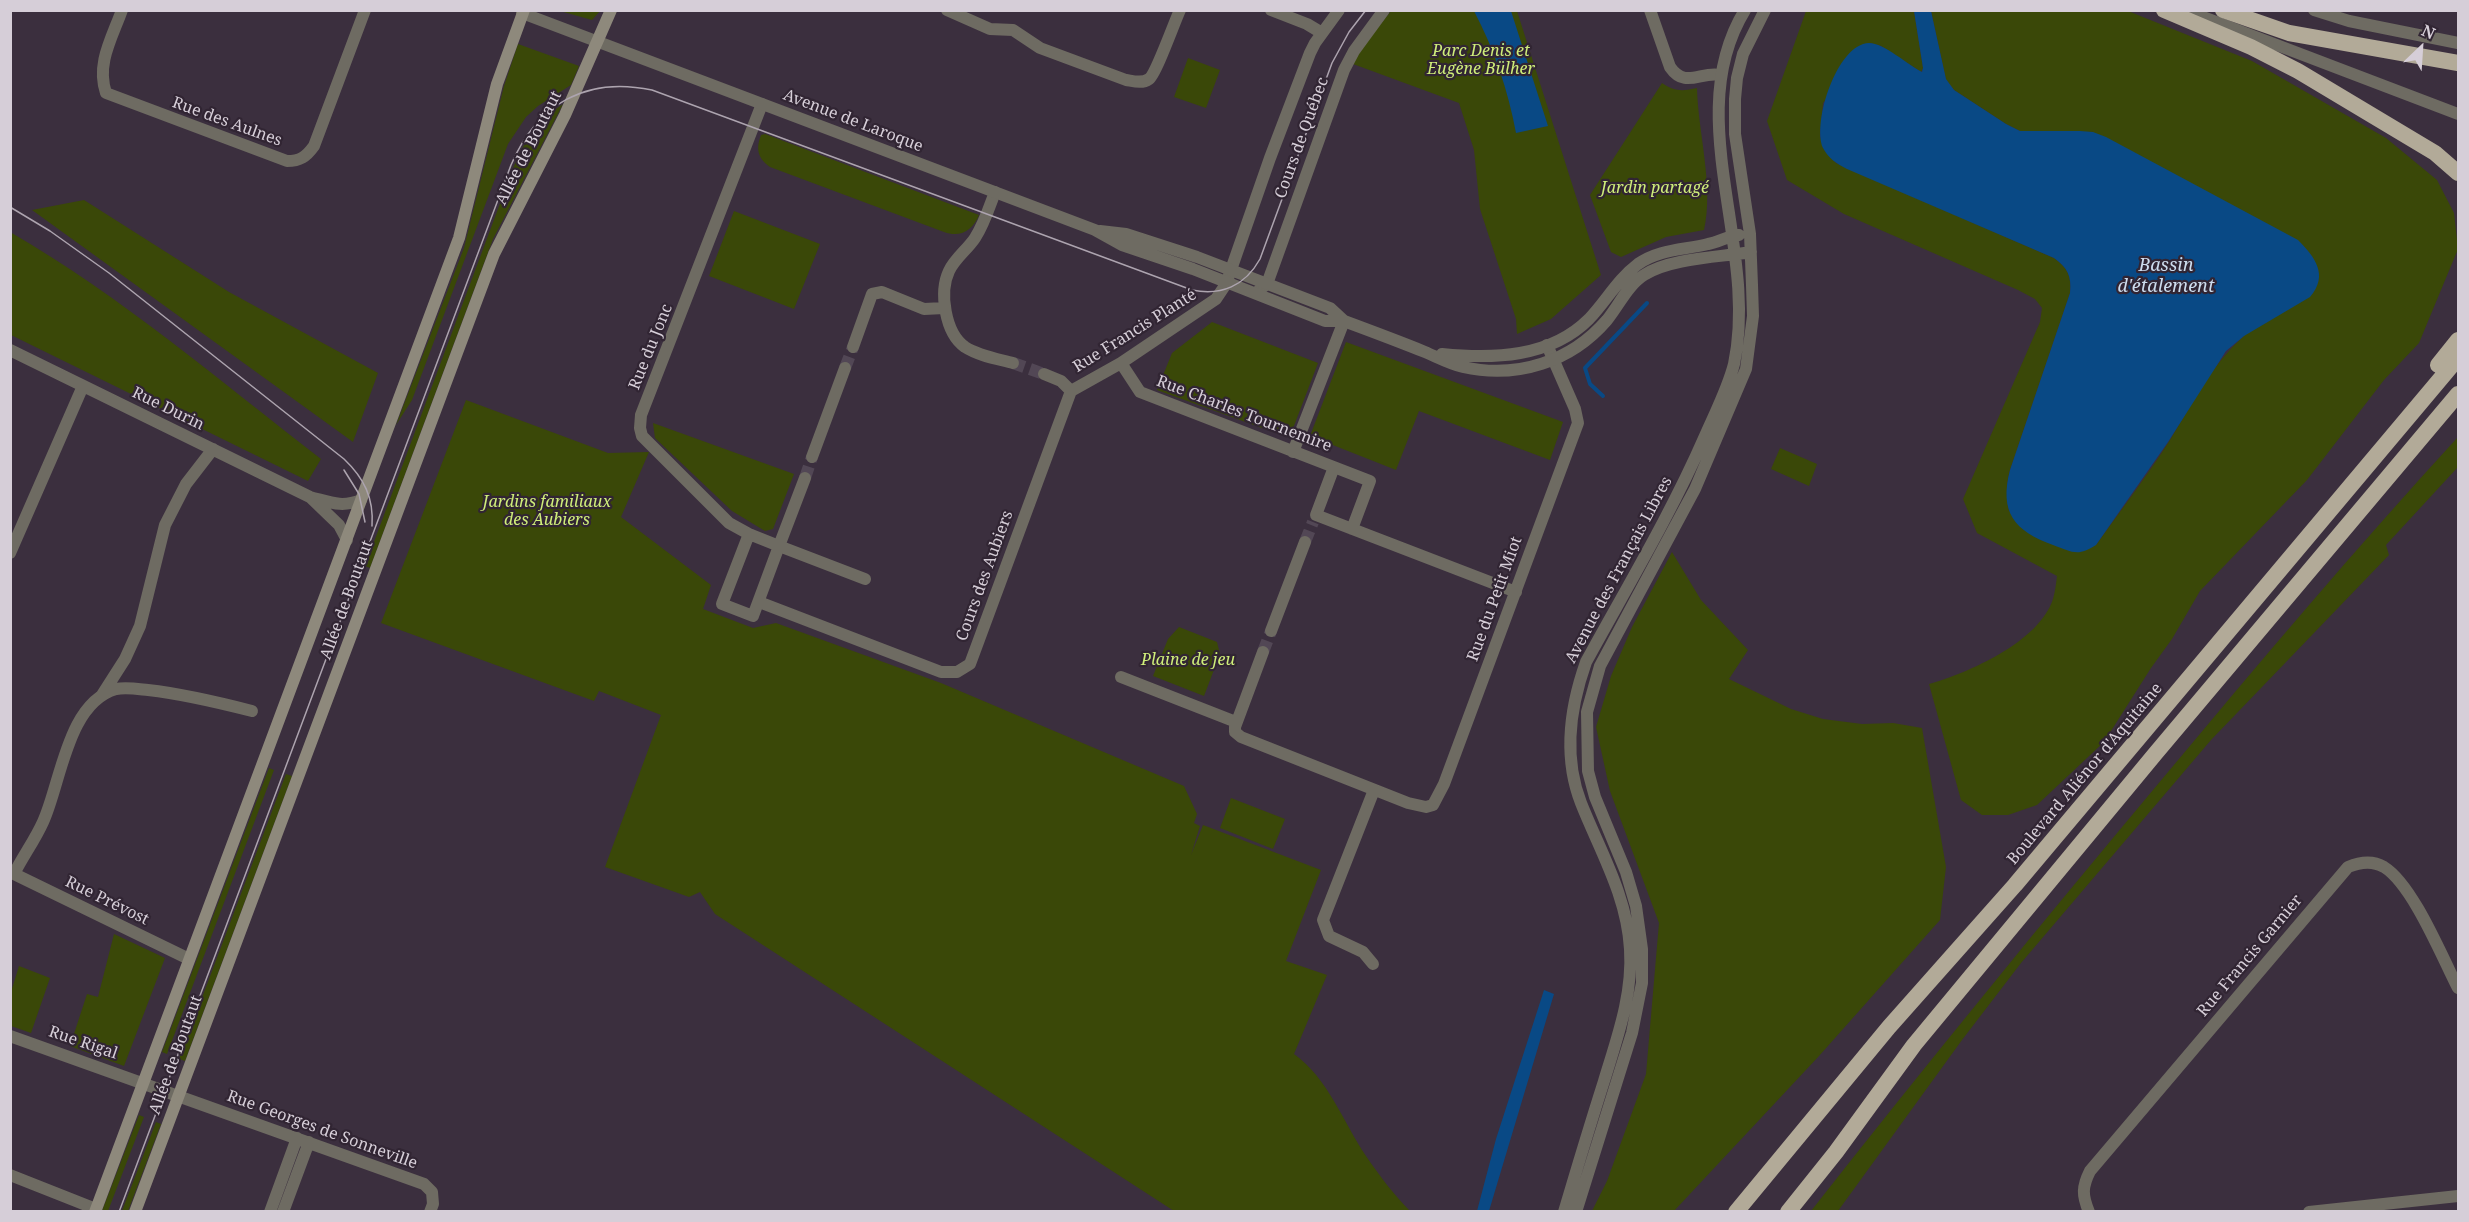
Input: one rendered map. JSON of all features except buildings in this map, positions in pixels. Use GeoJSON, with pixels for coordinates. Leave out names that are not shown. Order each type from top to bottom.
{"type":"FeatureCollection","features":[{"type":"Feature","properties":{"kind":"highway"},"geometry":{"type":"LineString","coordinates":[[2164,10],[2251,47],[2298,71],[2435,153],[2458,173]]}},
{"type":"Feature","properties":{"kind":"highway"},"geometry":{"type":"LineString","coordinates":[[2223,10],[2289,33],[2458,63]]}},
{"type":"Feature","properties":{"kind":"highway"},"geometry":{"type":"LineString","coordinates":[[2433,386],[2437,366],[2458,340]]}},
{"type":"Feature","properties":{"kind":"highway","name":"Boulevard Aliénor d'Aquitaine"},"geometry":{"type":"LineString","coordinates":[[1738,1208],[1889,1027],[2015,885],[2458,358]]}},
{"type":"Feature","properties":{"kind":"highway"},"geometry":{"type":"LineString","coordinates":[[1773,1212],[1894,1071],[2148,763],[2458,394]]}},
{"type":"Feature","properties":{"kind":"highway"},"geometry":{"type":"LineString","coordinates":[[1788,1212],[1836,1152],[1894,1071]]}},
{"type":"Feature","properties":{"kind":"main road","name":"Allée de Boutaut"},"geometry":{"type":"LineString","coordinates":[[135,1212],[494,254],[565,115],[599,42],[611,10]]}},
{"type":"Feature","properties":{"kind":"main road","name":"Allée de Boutaut"},"geometry":{"type":"LineString","coordinates":[[95,1210],[459,238],[497,84],[521,11]]}},
{"type":"Feature","properties":{"kind":"street","name":"Rue des Aulnes"},"geometry":{"type":"LineString","coordinates":[[122,10],[103,62],[101,78],[105,93],[121,101],[287,161],[299,161],[308,155],[314,146],[365,10]]}},
{"type":"Feature","properties":{"kind":"street"},"geometry":{"type":"LineString","coordinates":[[947,10],[990,29],[1013,30],[1040,48],[1137,82],[1146,81],[1153,75],[1180,10]]}},
{"type":"Feature","properties":{"kind":"street"},"geometry":{"type":"LineString","coordinates":[[1271,10],[1307,24],[1322,33]]}},
{"type":"Feature","properties":{"kind":"street","name":"Cours de Québec"},"geometry":{"type":"LineString","coordinates":[[1231,270],[1306,64],[1322,33],[1339,10]]}},
{"type":"Feature","properties":{"kind":"street","name":"Cours de Québec"},"geometry":{"type":"LineString","coordinates":[[1267,284],[1344,70],[1354,51],[1384,10]]}},
{"type":"Feature","properties":{"kind":"street"},"geometry":{"type":"LineString","coordinates":[[1650,10],[1670,67],[1675,74],[1684,79],[1720,75]]}},
{"type":"Feature","properties":{"kind":"street","name":"Avenue des Français Libres"},"geometry":{"type":"LineString","coordinates":[[1564,1212],[1627,1002],[1630,949],[1623,907],[1592,825],[1581,803],[1572,771],[1569,740],[1573,708],[1586,662],[1693,465],[1734,364],[1740,315],[1733,236],[1719,130],[1718,97],[1726,49],[1745,10]]}},
{"type":"Feature","properties":{"kind":"street","name":"Avenue des Français Libres"},"geometry":{"type":"LineString","coordinates":[[1576,1212],[1632,1033],[1642,983],[1642,949],[1636,906],[1626,872],[1595,797],[1588,771],[1587,712],[1600,666],[1695,489],[1746,369],[1753,316],[1751,252],[1735,134],[1735,99],[1743,54],[1765,10]]}},
{"type":"Feature","properties":{"kind":"street"},"geometry":{"type":"LineString","coordinates":[[2314,10],[2349,21],[2458,43]]}},
{"type":"Feature","properties":{"kind":"street","name":"Avenue de Laroque"},"geometry":{"type":"LineString","coordinates":[[521,11],[1095,230],[1122,245],[1192,269],[1325,321],[1344,321],[1462,367],[1488,370],[1533,366],[1553,361],[1587,340],[1605,322],[1633,284],[1645,274],[1685,262],[1751,252]]}},
{"type":"Feature","properties":{"kind":"street"},"geometry":{"type":"LineString","coordinates":[[2190,11],[2458,114]]}},
{"type":"Feature","properties":{"kind":"street","name":"Rue du Jonc"},"geometry":{"type":"LineString","coordinates":[[762,104],[641,415],[640,428],[642,436],[729,523],[749,534],[865,579]]}},
{"type":"Feature","properties":{"kind":"street"},"geometry":{"type":"LineString","coordinates":[[995,192],[983,225],[949,271],[943,288],[944,308],[954,335],[964,347],[1013,363]]}},
{"type":"Feature","properties":{"kind":"street","name":"Avenue de Laroque"},"geometry":{"type":"LineString","coordinates":[[1095,230],[1126,234],[1231,270],[1330,308],[1344,321]]}},
{"type":"Feature","properties":{"kind":"street","name":"Avenue de Laroque"},"geometry":{"type":"LineString","coordinates":[[1429,353],[1489,358],[1547,345],[1565,337],[1587,320],[1624,277],[1638,264],[1655,254],[1706,245],[1733,236],[1749,234]]}},
{"type":"Feature","properties":{"kind":"street","name":"Rue Francis Planté"},"geometry":{"type":"LineString","coordinates":[[1044,374],[1061,381],[1071,391],[1121,363],[1207,306],[1216,299],[1226,284],[1231,270]]}},
{"type":"Feature","properties":{"kind":"street"},"geometry":{"type":"LineString","coordinates":[[1249,292],[1261,290],[1267,284]]}},
{"type":"Feature","properties":{"kind":"street"},"geometry":{"type":"LineString","coordinates":[[853,347],[872,294],[882,292],[924,309],[944,308]]}},
{"type":"Feature","properties":{"kind":"street"},"geometry":{"type":"LineString","coordinates":[[1293,452],[1344,321]]}},
{"type":"Feature","properties":{"kind":"street","name":"Rue du Petit Miot"},"geometry":{"type":"LineString","coordinates":[[1236,722],[1235,732],[1241,737],[1374,790],[1418,806],[1433,805],[1439,798],[1578,423],[1575,409],[1547,345]]}},
{"type":"Feature","properties":{"kind":"street","name":"Rue Durin"},"geometry":{"type":"LineString","coordinates":[[10,350],[310,497],[340,505],[348,505],[361,500]]}},
{"type":"Feature","properties":{"kind":"street","name":"Rue Charles Tournemire"},"geometry":{"type":"LineString","coordinates":[[1121,363],[1140,392],[1370,481],[1352,530]]}},
{"type":"Feature","properties":{"kind":"street"},"geometry":{"type":"LineString","coordinates":[[812,457],[845,368]]}},
{"type":"Feature","properties":{"kind":"street"},"geometry":{"type":"LineString","coordinates":[[10,553],[83,386]]}},
{"type":"Feature","properties":{"kind":"street","name":"Cours des Aubiers"},"geometry":{"type":"LineString","coordinates":[[759,602],[941,672],[957,672],[970,664],[1071,391]]}},
{"type":"Feature","properties":{"kind":"street"},"geometry":{"type":"LineString","coordinates":[[12,873],[43,822],[75,728],[99,699],[125,659],[140,626],[165,525],[186,484],[213,449]]}},
{"type":"Feature","properties":{"kind":"street","name":"Rue Charles Tournemire"},"geometry":{"type":"LineString","coordinates":[[1334,467],[1314,519],[1352,530],[1516,592]]}},
{"type":"Feature","properties":{"kind":"street"},"geometry":{"type":"LineString","coordinates":[[749,534],[722,604],[753,616],[804,478]]}},
{"type":"Feature","properties":{"kind":"street","name":"Rue Durin"},"geometry":{"type":"LineString","coordinates":[[310,497],[339,525],[347,540]]}},
{"type":"Feature","properties":{"kind":"street"},"geometry":{"type":"LineString","coordinates":[[1271,631],[1305,542]]}},
{"type":"Feature","properties":{"kind":"street"},"geometry":{"type":"LineString","coordinates":[[1121,677],[1236,722],[1263,652]]}},
{"type":"Feature","properties":{"kind":"street"},"geometry":{"type":"LineString","coordinates":[[99,699],[115,690],[127,688],[176,693],[252,711]]}},
{"type":"Feature","properties":{"kind":"street"},"geometry":{"type":"LineString","coordinates":[[1373,964],[1363,951],[1329,936],[1323,920],[1374,790]]}},
{"type":"Feature","properties":{"kind":"street","name":"Rue Francis Garnier"},"geometry":{"type":"LineString","coordinates":[[2089,1212],[2083,1197],[2083,1185],[2090,1171],[2348,867],[2365,862],[2383,866],[2395,876],[2422,918],[2458,988]]}},
{"type":"Feature","properties":{"kind":"street","name":"Rue Prévost"},"geometry":{"type":"LineString","coordinates":[[12,873],[189,959]]}},
{"type":"Feature","properties":{"kind":"street","name":"Rue Rigal"},"geometry":{"type":"LineString","coordinates":[[10,1036],[179,1095]]}},
{"type":"Feature","properties":{"kind":"street","name":"Rue Georges de Sonneville"},"geometry":{"type":"LineString","coordinates":[[179,1095],[423,1184],[432,1192],[433,1204],[430,1212]]}},
{"type":"Feature","properties":{"kind":"street"},"geometry":{"type":"LineString","coordinates":[[270,1212],[303,1140]]}},
{"type":"Feature","properties":{"kind":"street"},"geometry":{"type":"LineString","coordinates":[[283,1212],[303,1140]]}},
{"type":"Feature","properties":{"kind":"street"},"geometry":{"type":"LineString","coordinates":[[10,1175],[95,1210]]}},
{"type":"Feature","properties":{"kind":"street"},"geometry":{"type":"LineString","coordinates":[[2309,1212],[2458,1196]]}},
{"type":"Feature","properties":{"kind":"green space"},"geometry":{"type":"Polygon","coordinates":[[[560,11],[600,11],[592,20],[560,11]]]}},
{"type":"Feature","properties":{"kind":"green space","name":"Parc Denis et Eugène Bülher"},"geometry":{"type":"Polygon","coordinates":[[[1391,11],[1517,11],[1601,275],[1551,319],[1517,334],[1516,319],[1480,209],[1474,150],[1459,103],[1353,64],[1364,45],[1391,11]]]}},
{"type":"Feature","properties":{"kind":"green space"},"geometry":{"type":"Polygon","coordinates":[[[1806,11],[1914,11],[1923,68],[1921,72],[1881,46],[1870,43],[1823,103],[1820,136],[1824,149],[1836,163],[2054,258],[2068,272],[2070,293],[2010,470],[2007,500],[2009,511],[2096,545],[2170,440],[2212,372],[2244,336],[2093,132],[2020,131],[1954,90],[1946,80],[1931,11],[2128,11],[2252,61],[2386,138],[2437,180],[2454,213],[2458,249],[2419,343],[2384,380],[2307,480],[2200,591],[2172,639],[2104,742],[2037,805],[2008,815],[1982,815],[1961,800],[1929,684],[1982,664],[2018,642],[2045,615],[2053,599],[2057,576],[1977,533],[1963,499],[2040,322],[2042,308],[2035,299],[2018,290],[1844,214],[1787,180],[1767,121],[1806,11]]]}},
{"type":"Feature","properties":{"kind":"green space"},"geometry":{"type":"Polygon","coordinates":[[[518,44],[579,66],[571,85],[538,106],[526,117],[508,144],[412,400],[396,425],[464,248],[504,86],[518,44]]]}},
{"type":"Feature","properties":{"kind":"green space"},"geometry":{"type":"Polygon","coordinates":[[[1188,58],[1220,70],[1206,108],[1174,97],[1188,58]]]}},
{"type":"Feature","properties":{"kind":"green space","name":"Jardin partagé"},"geometry":{"type":"Polygon","coordinates":[[[1662,83],[1679,90],[1697,88],[1707,196],[1704,230],[1666,237],[1621,257],[1611,252],[1590,195],[1662,83]]]}},
{"type":"Feature","properties":{"kind":"green space"},"geometry":{"type":"Polygon","coordinates":[[[563,104],[493,239],[370,568],[365,566],[514,166],[534,131],[547,116],[563,104]]]}},
{"type":"Feature","properties":{"kind":"green space"},"geometry":{"type":"Polygon","coordinates":[[[765,134],[979,215],[970,229],[950,234],[770,167],[762,160],[759,152],[758,144],[761,135],[765,134]]]}},
{"type":"Feature","properties":{"kind":"green space"},"geometry":{"type":"Polygon","coordinates":[[[84,200],[229,292],[378,373],[353,442],[32,210],[84,200]]]}},
{"type":"Feature","properties":{"kind":"green space"},"geometry":{"type":"Polygon","coordinates":[[[734,211],[820,244],[794,309],[709,276],[734,211]]]}},
{"type":"Feature","properties":{"kind":"green space"},"geometry":{"type":"Polygon","coordinates":[[[10,232],[131,311],[321,459],[308,481],[11,335],[10,232]]]}},
{"type":"Feature","properties":{"kind":"green space"},"geometry":{"type":"Polygon","coordinates":[[[1212,322],[1318,363],[1292,431],[1287,437],[1157,390],[1172,353],[1212,322]]]}},
{"type":"Feature","properties":{"kind":"green space"},"geometry":{"type":"Polygon","coordinates":[[[1346,342],[1563,422],[1550,460],[1419,411],[1396,470],[1310,436],[1346,342]]]}},
{"type":"Feature","properties":{"kind":"green space","name":"Jardins familiaux des Aubiers"},"geometry":{"type":"Polygon","coordinates":[[[466,400],[608,453],[649,452],[621,517],[711,585],[703,609],[753,628],[776,623],[941,683],[1184,786],[1197,814],[1194,823],[1200,826],[1191,855],[1203,825],[1321,870],[1286,961],[1327,975],[1294,1054],[1306,1064],[1326,1088],[1366,1156],[1410,1211],[1174,1211],[715,914],[700,892],[689,897],[605,867],[661,715],[599,691],[594,701],[381,623],[466,400]]]}},
{"type":"Feature","properties":{"kind":"green space"},"geometry":{"type":"Polygon","coordinates":[[[653,423],[794,474],[773,529],[765,531],[732,511],[655,438],[653,423]]]}},
{"type":"Feature","properties":{"kind":"green space"},"geometry":{"type":"Polygon","coordinates":[[[2458,437],[2458,467],[2386,545],[2389,555],[2211,740],[2021,963],[1838,1211],[1811,1211],[1985,993],[2163,778],[2308,606],[2458,437]]]}},
{"type":"Feature","properties":{"kind":"green space"},"geometry":{"type":"Polygon","coordinates":[[[1780,448],[1817,464],[1809,486],[1771,469],[1780,448]]]}},
{"type":"Feature","properties":{"kind":"green space"},"geometry":{"type":"Polygon","coordinates":[[[1672,552],[1701,600],[1748,650],[1729,679],[1791,709],[1823,719],[1862,724],[1893,723],[1922,728],[1946,867],[1940,920],[1819,1056],[1674,1211],[1592,1211],[1607,1181],[1646,1074],[1659,923],[1610,791],[1596,727],[1611,676],[1632,627],[1672,552]]]}},
{"type":"Feature","properties":{"kind":"green space","name":"Plaine de jeu"},"geometry":{"type":"Polygon","coordinates":[[[1179,627],[1217,642],[1220,654],[1204,696],[1153,676],[1168,639],[1179,627]]]}},
{"type":"Feature","properties":{"kind":"green space"},"geometry":{"type":"Polygon","coordinates":[[[269,768],[274,770],[167,1054],[162,1052],[269,768]]]}},
{"type":"Feature","properties":{"kind":"green space"},"geometry":{"type":"Polygon","coordinates":[[[286,774],[292,776],[185,1061],[179,1059],[286,774]]]}},
{"type":"Feature","properties":{"kind":"green space"},"geometry":{"type":"Polygon","coordinates":[[[1231,798],[1285,819],[1273,849],[1220,828],[1231,798]]]}},
{"type":"Feature","properties":{"kind":"green space"},"geometry":{"type":"Polygon","coordinates":[[[114,934],[165,958],[124,1066],[70,1046],[87,994],[98,997],[114,934]]]}},
{"type":"Feature","properties":{"kind":"green space"},"geometry":{"type":"Polygon","coordinates":[[[19,966],[50,978],[31,1033],[11,1026],[11,992],[19,966]]]}},
{"type":"Feature","properties":{"kind":"green space"},"geometry":{"type":"Polygon","coordinates":[[[139,1115],[144,1117],[108,1211],[102,1211],[139,1115]]]}},
{"type":"Feature","properties":{"kind":"green space"},"geometry":{"type":"Polygon","coordinates":[[[156,1122],[161,1124],[128,1211],[122,1211],[156,1122]]]}},
{"type":"Feature","properties":{"kind":"water"},"geometry":{"type":"Polygon","coordinates":[[[1474,11],[1511,11],[1548,126],[1516,133],[1500,70],[1474,11]]]}},
{"type":"Feature","properties":{"kind":"water","name":"Bassin d'étalement"},"geometry":{"type":"Polygon","coordinates":[[[1914,11],[1931,11],[1946,79],[1954,90],[2006,124],[2020,131],[2080,131],[2093,132],[2106,137],[2298,240],[2310,253],[2318,267],[2319,281],[2310,297],[2244,336],[2226,351],[2168,442],[2096,545],[2084,551],[2070,551],[2028,533],[2013,518],[2008,508],[2007,497],[2010,470],[2070,293],[2069,277],[2065,269],[2054,258],[1847,169],[1827,155],[1823,148],[1821,121],[1830,86],[1837,70],[1857,47],[1869,43],[1875,44],[1889,50],[1922,72],[1914,11]]]}},
{"type":"Feature","properties":{"kind":"water"},"geometry":{"type":"Polygon","coordinates":[[[1544,990],[1554,994],[1489,1211],[1477,1211],[1496,1139],[1544,990]]]}},
{"type":"Feature","properties":{"kind":"waterway"},"geometry":{"type":"LineString","coordinates":[[1603,396],[1590,384],[1585,368],[1647,303]]}},
{"type":"Feature","properties":{"kind":"tunnel"},"geometry":{"type":"LineString","coordinates":[[845,368],[853,347]]}},
{"type":"Feature","properties":{"kind":"tunnel"},"geometry":{"type":"LineString","coordinates":[[1013,363],[1044,374]]}},
{"type":"Feature","properties":{"kind":"tunnel"},"geometry":{"type":"LineString","coordinates":[[805,478],[812,457]]}},
{"type":"Feature","properties":{"kind":"tunnel"},"geometry":{"type":"LineString","coordinates":[[1305,542],[1313,522]]}},
{"type":"Feature","properties":{"kind":"tunnel"},"geometry":{"type":"LineString","coordinates":[[1263,652],[1271,631]]}},
{"type":"Feature","properties":{"kind":"tram line"},"geometry":{"type":"LineString","coordinates":[[119,1212],[511,165],[522,144],[550,111],[566,99],[585,91],[606,87],[652,90],[1192,290],[1222,290],[1240,282],[1260,259],[1332,63],[1349,32],[1366,10]]}},
{"type":"Feature","properties":{"kind":"tram line"},"geometry":{"type":"LineString","coordinates":[[10,207],[50,231],[109,273],[344,459],[366,489],[371,506],[372,526]]}},
{"type":"Feature","properties":{"kind":"tram line"},"geometry":{"type":"LineString","coordinates":[[344,470],[359,494],[365,522]]}}]}
